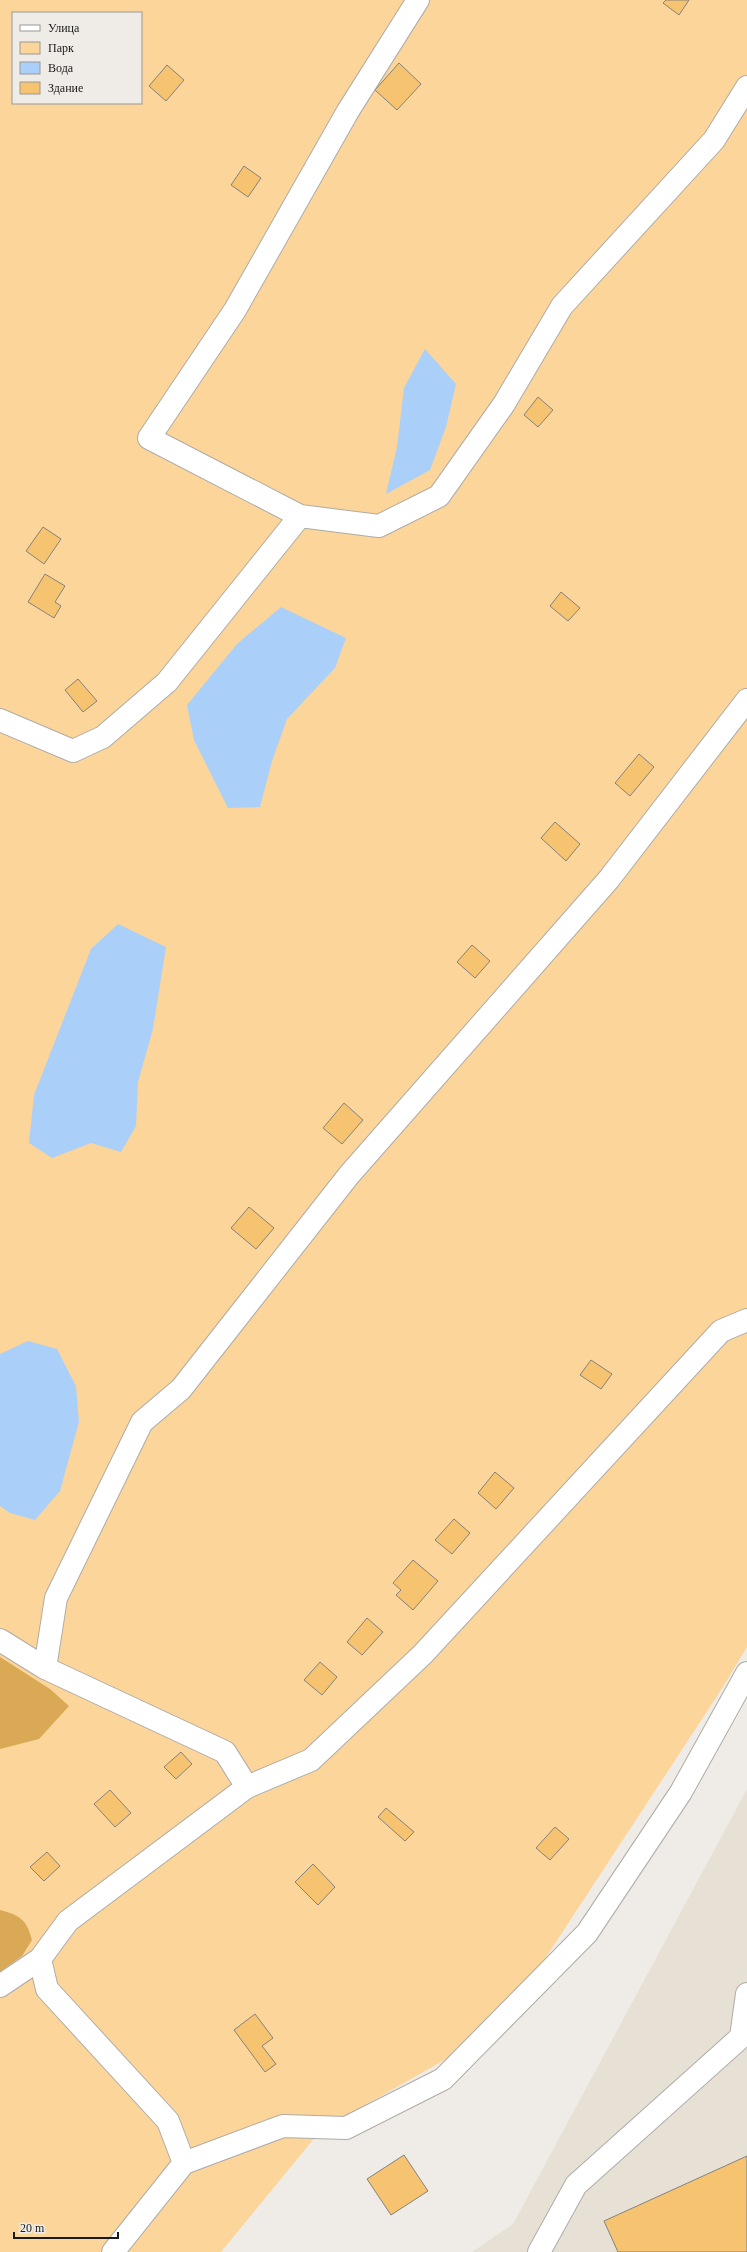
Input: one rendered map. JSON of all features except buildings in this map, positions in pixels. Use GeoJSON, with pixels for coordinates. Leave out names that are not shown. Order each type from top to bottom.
{"type":"FeatureCollection","features":[{"type":"Feature","properties":{"kind":"street"},"geometry":{"type":"LineString","coordinates":[[418,0],[348,111],[235,310],[149,438],[300,516],[379,526],[439,496],[504,404],[562,306],[714,140],[747,87]]}},
{"type":"Feature","properties":{"kind":"street"},"geometry":{"type":"LineString","coordinates":[[0,720],[73,751],[103,736],[167,682],[300,516]]}},
{"type":"Feature","properties":{"kind":"street"},"geometry":{"type":"LineString","coordinates":[[45,1668],[56,1598],[142,1422],[181,1389],[348,1175],[608,879],[747,700]]}},
{"type":"Feature","properties":{"kind":"street"},"geometry":{"type":"LineString","coordinates":[[0,1986],[40,1959],[68,1920],[247,1787],[311,1760],[423,1654],[721,1331],[747,1320]]}},
{"type":"Feature","properties":{"kind":"street"},"geometry":{"type":"LineString","coordinates":[[0,1640],[45,1668],[225,1752],[247,1787]]}},
{"type":"Feature","properties":{"kind":"street"},"geometry":{"type":"LineString","coordinates":[[113,2252],[184,2163],[284,2126],[346,2128],[442,2079],[587,1933],[681,1792],[747,1673]]}},
{"type":"Feature","properties":{"kind":"street"},"geometry":{"type":"LineString","coordinates":[[40,1959],[47,1989],[168,2121],[184,2163]]}},
{"type":"Feature","properties":{"kind":"street"},"geometry":{"type":"LineString","coordinates":[[539,2252],[576,2186],[744,2042],[747,1994]]}},
{"type":"Feature","properties":{"kind":"shaded area"},"geometry":{"type":"Polygon","coordinates":[[[0,1657],[50,1689],[69,1706],[39,1739],[0,1749],[0,1657]]]}},
{"type":"Feature","properties":{"kind":"shaded area"},"geometry":{"type":"Polygon","coordinates":[[[747,1789],[747,2252],[472,2252],[513,2224],[747,1789]]]}},
{"type":"Feature","properties":{"kind":"shaded area"},"geometry":{"type":"Polygon","coordinates":[[[0,1910],[18,1916],[22,1919],[28,1928],[32,1940],[22,1956],[0,1972],[0,1910]]]}},
{"type":"Feature","properties":{"kind":"green space"},"geometry":{"type":"Polygon","coordinates":[[[0,0],[747,0],[747,1647],[723,1687],[499,2029],[321,2130],[221,2252],[0,2252],[0,0]]]}},
{"type":"Feature","properties":{"kind":"water"},"geometry":{"type":"Polygon","coordinates":[[[425,349],[456,384],[446,427],[430,470],[386,494],[397,447],[404,388],[425,349]]]}},
{"type":"Feature","properties":{"kind":"water"},"geometry":{"type":"Polygon","coordinates":[[[281,607],[346,638],[335,668],[287,719],[272,761],[260,807],[228,808],[194,740],[187,705],[237,644],[281,607]]]}},
{"type":"Feature","properties":{"kind":"water"},"geometry":{"type":"Polygon","coordinates":[[[118,924],[166,947],[153,1029],[138,1082],[136,1126],[121,1152],[91,1143],[52,1158],[29,1143],[34,1095],[91,949],[118,924]]]}},
{"type":"Feature","properties":{"kind":"water"},"geometry":{"type":"Polygon","coordinates":[[[28,1341],[57,1349],[76,1386],[79,1422],[60,1491],[35,1520],[10,1513],[0,1506],[0,1354],[28,1341]]]}}]}
